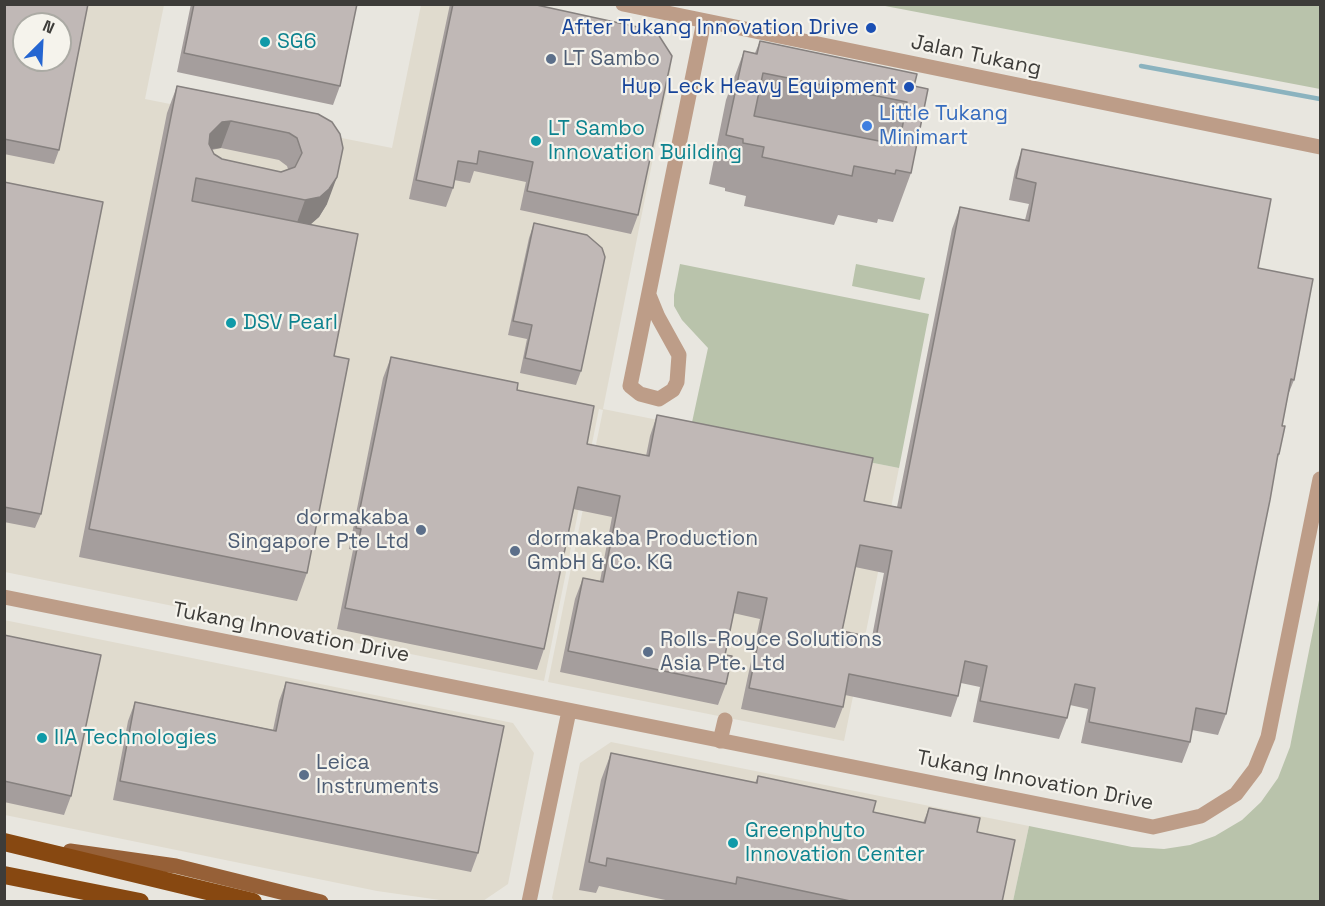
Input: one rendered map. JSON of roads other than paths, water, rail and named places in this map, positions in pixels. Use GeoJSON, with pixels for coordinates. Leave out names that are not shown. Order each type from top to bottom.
{"type":"FeatureCollection","features":[{"type":"Feature","properties":{"kind":"highway"},"geometry":{"type":"LineString","coordinates":[[4,842],[254,902]]}},
{"type":"Feature","properties":{"kind":"highway"},"geometry":{"type":"LineString","coordinates":[[4,875],[140,902]]}},
{"type":"Feature","properties":{"kind":"main road"},"geometry":{"type":"LineString","coordinates":[[4,842],[176,866],[321,902]]}},
{"type":"Feature","properties":{"kind":"street","name":"Jalan Tukang"},"geometry":{"type":"LineString","coordinates":[[623,4],[1320,147]]}},
{"type":"Feature","properties":{"kind":"street"},"geometry":{"type":"LineString","coordinates":[[650,295],[658,317],[679,355],[677,382],[673,390],[660,399],[640,394],[630,386],[704,21]]}},
{"type":"Feature","properties":{"kind":"street","name":"Tukang Innovation Drive"},"geometry":{"type":"LineString","coordinates":[[4,597],[1153,827],[1201,816],[1236,794],[1256,769],[1268,737],[1320,479]]}},
{"type":"Feature","properties":{"kind":"street"},"geometry":{"type":"LineString","coordinates":[[529,902],[569,711]]}},
{"type":"Feature","properties":{"kind":"street"},"geometry":{"type":"LineString","coordinates":[[720,741],[725,720]]}},
{"type":"Feature","properties":{"kind":"waterway"},"geometry":{"type":"LineString","coordinates":[[1141,66],[1320,99]]}},
{"type":"Feature","properties":{"kind":"place","name":"After Tukang Innovation Drive"},"geometry":{"type":"Point","coordinates":[871,28]}},
{"type":"Feature","properties":{"kind":"place","name":"SG6"},"geometry":{"type":"Point","coordinates":[265,42]}},
{"type":"Feature","properties":{"kind":"place","name":"LT Sambo"},"geometry":{"type":"Point","coordinates":[551,59]}},
{"type":"Feature","properties":{"kind":"place","name":"Hup Leck Heavy Equipment"},"geometry":{"type":"Point","coordinates":[909,87]}},
{"type":"Feature","properties":{"kind":"place","name":"Little Tukang Minimart"},"geometry":{"type":"Point","coordinates":[867,126]}},
{"type":"Feature","properties":{"kind":"place","name":"LT Sambo Innovation Building"},"geometry":{"type":"Point","coordinates":[536,141]}},
{"type":"Feature","properties":{"kind":"place","name":"DSV Pearl"},"geometry":{"type":"Point","coordinates":[231,323]}},
{"type":"Feature","properties":{"kind":"place","name":"dormakaba Singapore Pte Ltd"},"geometry":{"type":"Point","coordinates":[421,530]}},
{"type":"Feature","properties":{"kind":"place","name":"dormakaba Production GmbH & Co. KG"},"geometry":{"type":"Point","coordinates":[515,551]}},
{"type":"Feature","properties":{"kind":"place","name":"Rolls-Royce Solutions Asia Pte. Ltd"},"geometry":{"type":"Point","coordinates":[648,652]}},
{"type":"Feature","properties":{"kind":"place","name":"IIA Technologies"},"geometry":{"type":"Point","coordinates":[42,738]}},
{"type":"Feature","properties":{"kind":"place","name":"Leica Instruments"},"geometry":{"type":"Point","coordinates":[304,775]}},
{"type":"Feature","properties":{"kind":"place","name":"Greenphyto Innovation Center"},"geometry":{"type":"Point","coordinates":[733,843]}}]}
